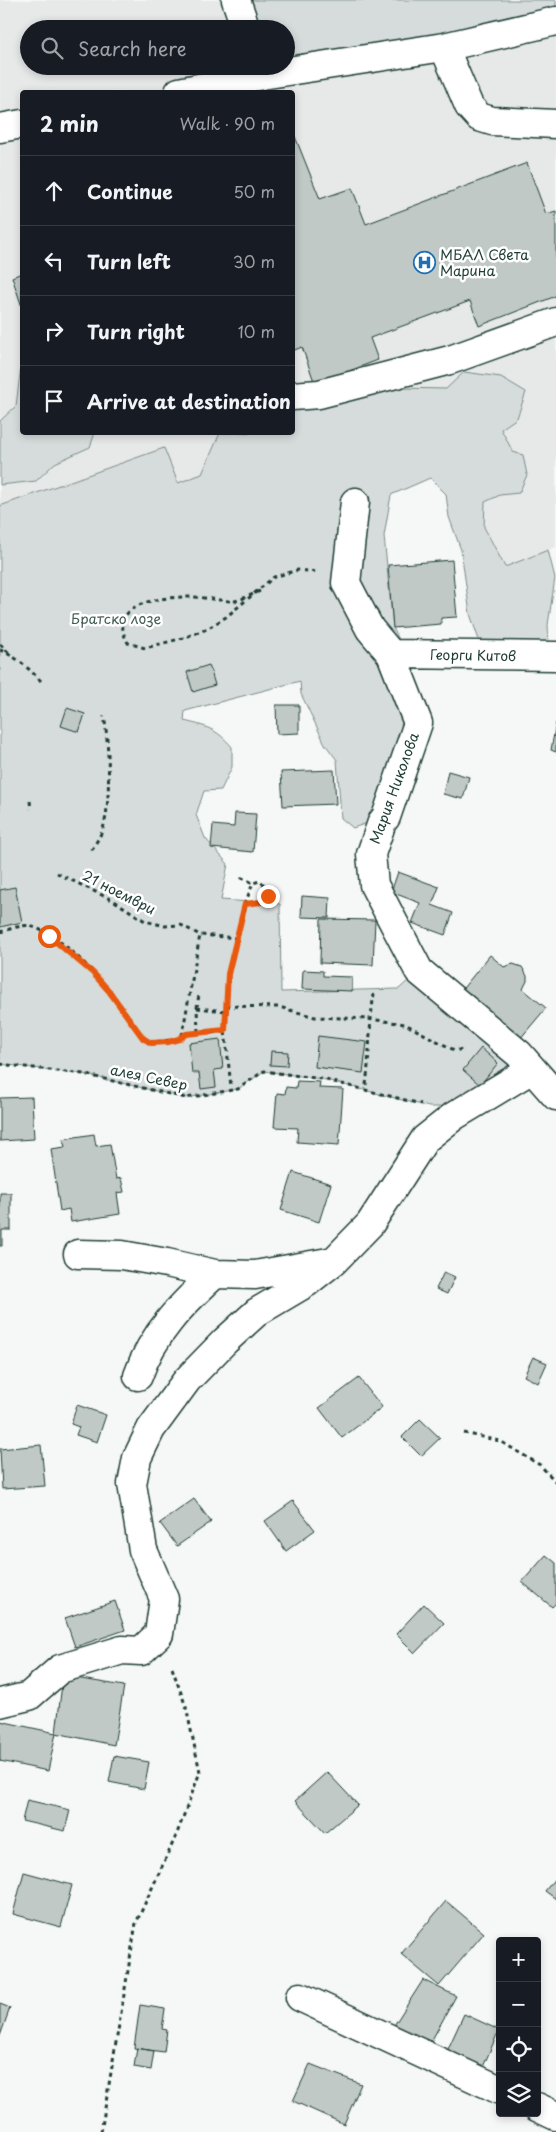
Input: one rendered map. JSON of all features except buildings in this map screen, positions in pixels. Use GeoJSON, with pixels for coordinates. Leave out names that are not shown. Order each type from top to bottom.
{"type":"FeatureCollection","features":[{"type":"Feature","properties":{"kind":"street"},"geometry":{"type":"LineString","coordinates":[[236,0],[243,20]]}},
{"type":"Feature","properties":{"kind":"street"},"geometry":{"type":"LineString","coordinates":[[295,67],[444,47],[556,21]]}},
{"type":"Feature","properties":{"kind":"street"},"geometry":{"type":"LineString","coordinates":[[444,47],[469,106],[479,117],[492,121],[556,124]]}},
{"type":"Feature","properties":{"kind":"street"},"geometry":{"type":"LineString","coordinates":[[188,90],[246,75]]}},
{"type":"Feature","properties":{"kind":"street"},"geometry":{"type":"LineString","coordinates":[[0,128],[20,124]]}},
{"type":"Feature","properties":{"kind":"street"},"geometry":{"type":"LineString","coordinates":[[295,396],[319,394],[450,360],[556,322]]}},
{"type":"Feature","properties":{"kind":"street"},"geometry":{"type":"LineString","coordinates":[[346,583],[354,502]]}},
{"type":"Feature","properties":{"kind":"street","name":"Мария Николова"},"geometry":{"type":"LineString","coordinates":[[346,583],[370,629],[391,654],[418,723],[386,817],[382,822],[371,854],[374,885],[419,971],[519,1054],[556,1096]]}},
{"type":"Feature","properties":{"kind":"street","name":"Георги Китов"},"geometry":{"type":"LineString","coordinates":[[391,654],[556,656]]}},
{"type":"Feature","properties":{"kind":"street"},"geometry":{"type":"LineString","coordinates":[[0,1703],[29,1696],[60,1669],[122,1650],[141,1651],[159,1634],[164,1600],[143,1550],[132,1484],[137,1458],[151,1429],[187,1380],[225,1341],[257,1312],[306,1284],[334,1260],[370,1224],[425,1139],[462,1111],[532,1069]]}},
{"type":"Feature","properties":{"kind":"street"},"geometry":{"type":"LineString","coordinates":[[78,1254],[122,1255],[215,1274],[255,1275],[334,1260]]}},
{"type":"Feature","properties":{"kind":"street"},"geometry":{"type":"LineString","coordinates":[[138,1376],[143,1360],[160,1331],[185,1301],[215,1274]]}},
{"type":"Feature","properties":{"kind":"street"},"geometry":{"type":"LineString","coordinates":[[300,1997],[496,2088]]}},
{"type":"Feature","properties":{"kind":"street"},"geometry":{"type":"LineString","coordinates":[[541,2109],[556,2116]]}},
{"type":"Feature","properties":{"kind":"path"},"geometry":{"type":"LineString","coordinates":[[260,591],[236,601],[194,597],[143,603],[129,610],[123,620],[122,631],[128,643],[145,648],[183,638],[207,629],[260,591],[274,577],[298,570],[324,572],[346,583]]}},
{"type":"Feature","properties":{"kind":"path"},"geometry":{"type":"LineString","coordinates":[[0,644],[28,667],[40,681]]}},
{"type":"Feature","properties":{"kind":"path"},"geometry":{"type":"LineString","coordinates":[[0,650],[12,655]]}},
{"type":"Feature","properties":{"kind":"path"},"geometry":{"type":"LineString","coordinates":[[92,850],[103,827],[107,808],[107,732],[104,716]]}},
{"type":"Feature","properties":{"kind":"path"},"geometry":{"type":"LineString","coordinates":[[30,801],[30,809]]}},
{"type":"Feature","properties":{"kind":"path","name":"21 ноември"},"geometry":{"type":"LineString","coordinates":[[57,873],[116,902],[145,921],[165,926],[181,925],[200,935],[237,938]]}},
{"type":"Feature","properties":{"kind":"path"},"geometry":{"type":"LineString","coordinates":[[240,877],[253,883],[260,881],[267,888],[268,901],[245,904]]}},
{"type":"Feature","properties":{"kind":"path"},"geometry":{"type":"LineString","coordinates":[[230,1086],[225,1030],[228,974],[245,904],[253,883]]}},
{"type":"Feature","properties":{"kind":"path"},"geometry":{"type":"LineString","coordinates":[[0,932],[28,926],[49,936],[93,973],[109,991],[143,1038],[151,1043],[168,1042],[186,1034],[225,1030]]}},
{"type":"Feature","properties":{"kind":"path"},"geometry":{"type":"LineString","coordinates":[[182,1037],[200,935]]}},
{"type":"Feature","properties":{"kind":"path"},"geometry":{"type":"LineString","coordinates":[[198,1032],[197,1008],[199,994]]}},
{"type":"Feature","properties":{"kind":"path"},"geometry":{"type":"LineString","coordinates":[[366,1085],[369,1062],[370,1019],[374,994]]}},
{"type":"Feature","properties":{"kind":"path"},"geometry":{"type":"LineString","coordinates":[[226,1006],[279,1007],[315,1017],[370,1019],[405,1024],[456,1051],[472,1046]]}},
{"type":"Feature","properties":{"kind":"path"},"geometry":{"type":"LineString","coordinates":[[197,1008],[226,1011]]}},
{"type":"Feature","properties":{"kind":"path","name":"алея Север"},"geometry":{"type":"LineString","coordinates":[[0,1064],[83,1074],[186,1098],[238,1089],[264,1071],[322,1078],[429,1106],[454,1107],[462,1111]]}},
{"type":"Feature","properties":{"kind":"path"},"geometry":{"type":"LineString","coordinates":[[464,1433],[500,1441],[540,1465],[556,1482]]}},
{"type":"Feature","properties":{"kind":"path"},"geometry":{"type":"LineString","coordinates":[[102,2132],[136,1923],[176,1836],[200,1772],[186,1707],[159,1634]]}},
{"type":"Feature","properties":{"kind":"shaded area","name":"МБАЛ Света Марина"},"geometry":{"type":"Polygon","coordinates":[[[0,0],[556,0],[556,547],[505,567],[484,527],[461,452],[199,538],[164,448],[0,506],[0,0]]]}},
{"type":"Feature","properties":{"kind":"green space"},"geometry":{"type":"Polygon","coordinates":[[[236,0],[556,0],[556,21],[295,64],[295,20],[243,20],[236,0]]]}},
{"type":"Feature","properties":{"kind":"green space","name":"Братско лозе"},"geometry":{"type":"Polygon","coordinates":[[[464,372],[501,377],[526,392],[517,418],[501,429],[513,452],[523,455],[527,475],[519,493],[500,495],[485,502],[484,527],[505,567],[548,550],[555,578],[548,625],[549,647],[481,646],[470,614],[461,550],[449,517],[446,494],[430,478],[391,495],[384,536],[393,628],[402,645],[393,645],[376,627],[355,586],[355,549],[348,550],[346,583],[370,629],[391,654],[398,672],[394,673],[414,723],[379,819],[353,828],[341,818],[337,760],[325,744],[301,694],[300,681],[185,711],[184,721],[211,729],[232,747],[232,767],[221,790],[204,791],[196,815],[205,838],[228,864],[221,900],[280,904],[281,992],[399,989],[419,971],[519,1054],[492,1089],[454,1107],[429,1107],[322,1079],[264,1071],[238,1089],[186,1098],[83,1074],[0,1064],[0,506],[164,448],[178,483],[202,474],[219,435],[295,435],[295,405],[311,407],[354,393],[399,388],[446,389],[464,372]]]}},
{"type":"Feature","properties":{"kind":"green space"},"geometry":{"type":"Polygon","coordinates":[[[20,374],[20,435],[94,435],[90,447],[55,463],[36,481],[0,485],[0,421],[16,406],[20,374]]]}},
{"type":"Feature","properties":{"kind":"place","name":"МБАЛ Света Марина"},"geometry":{"type":"Point","coordinates":[424,262]}},
{"type":"Feature","properties":{"kind":"route"},"geometry":{"type":"LineString","coordinates":[[49,936],[93,973],[109,991],[143,1038],[151,1043],[168,1042],[179,1039],[186,1034],[225,1030],[228,974],[245,904],[268,901],[268,896]]}}]}
